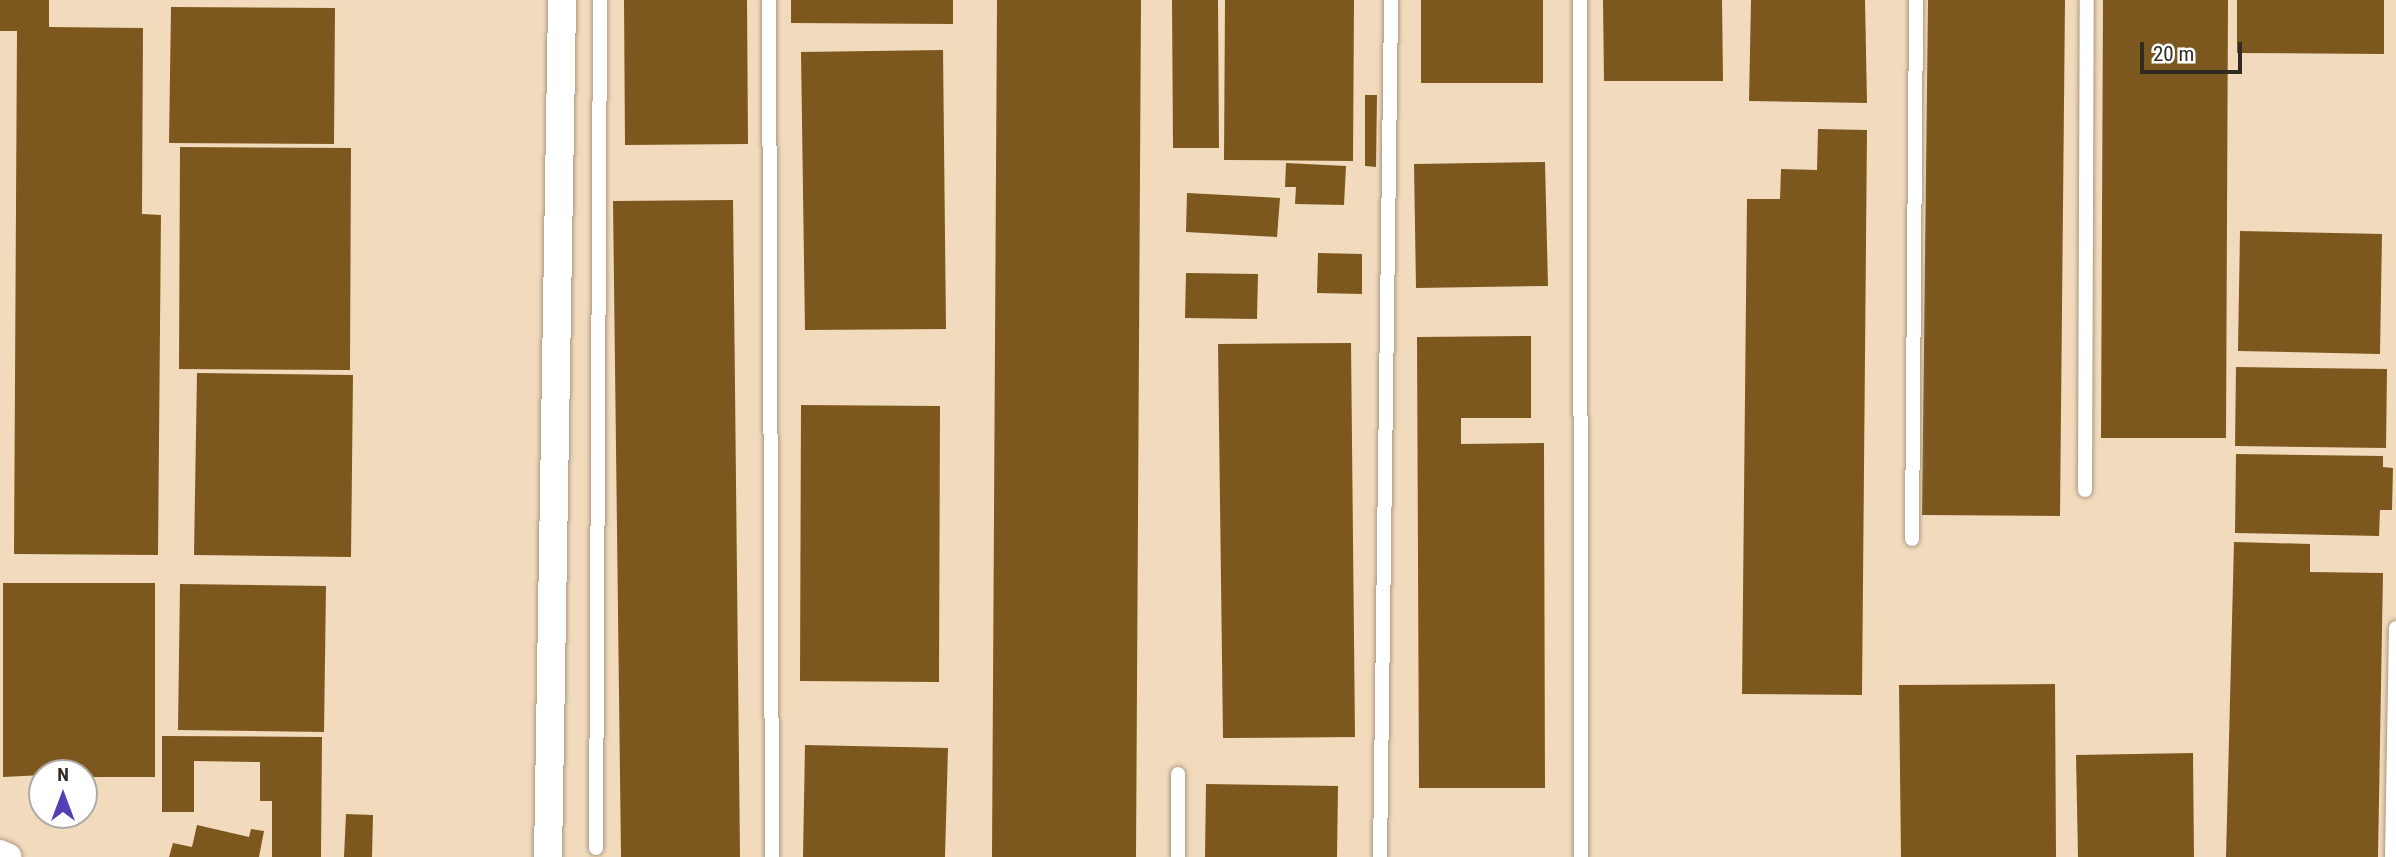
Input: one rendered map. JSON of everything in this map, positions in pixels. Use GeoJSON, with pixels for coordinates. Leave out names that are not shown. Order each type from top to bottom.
{"type":"FeatureCollection","features":[{"type":"Feature","properties":{"kind":"street"},"geometry":{"type":"LineString","coordinates":[[548,857],[562,0]]}},
{"type":"Feature","properties":{"kind":"street"},"geometry":{"type":"LineString","coordinates":[[0,854],[7,857]]}},
{"type":"Feature","properties":{"kind":"lane"},"geometry":{"type":"LineString","coordinates":[[596,848],[600,0]]}},
{"type":"Feature","properties":{"kind":"lane"},"geometry":{"type":"LineString","coordinates":[[769,0],[772,857]]}},
{"type":"Feature","properties":{"kind":"lane"},"geometry":{"type":"LineString","coordinates":[[1380,857],[1391,0]]}},
{"type":"Feature","properties":{"kind":"lane"},"geometry":{"type":"LineString","coordinates":[[1580,0],[1580,857]]}},
{"type":"Feature","properties":{"kind":"lane"},"geometry":{"type":"LineString","coordinates":[[1912,539],[1916,0]]}},
{"type":"Feature","properties":{"kind":"lane"},"geometry":{"type":"LineString","coordinates":[[2085,490],[2087,0]]}},
{"type":"Feature","properties":{"kind":"lane"},"geometry":{"type":"LineString","coordinates":[[2392,857],[2396,628]]}},
{"type":"Feature","properties":{"kind":"lane"},"geometry":{"type":"LineString","coordinates":[[1178,774],[1178,857]]}},
{"type":"Feature","properties":{"kind":"shaded area"},"geometry":{"type":"Polygon","coordinates":[[[0,0],[2396,0],[2396,857],[0,857],[0,0]]]}},
{"type":"Feature","properties":{"kind":"building"},"geometry":{"type":"Polygon","coordinates":[[[0,0],[49,0],[49,27],[143,28],[142,214],[161,215],[158,555],[14,554],[17,31],[0,31],[0,0]]]}},
{"type":"Feature","properties":{"kind":"building"},"geometry":{"type":"Polygon","coordinates":[[[624,0],[747,0],[748,144],[625,145],[624,0]]]}},
{"type":"Feature","properties":{"kind":"building"},"geometry":{"type":"Polygon","coordinates":[[[791,0],[953,0],[953,24],[791,23],[791,0]]]}},
{"type":"Feature","properties":{"kind":"building"},"geometry":{"type":"Polygon","coordinates":[[[997,0],[1141,0],[1136,857],[992,857],[997,0]]]}},
{"type":"Feature","properties":{"kind":"building"},"geometry":{"type":"Polygon","coordinates":[[[1172,0],[1218,0],[1219,148],[1173,148],[1172,0]]]}},
{"type":"Feature","properties":{"kind":"building"},"geometry":{"type":"Polygon","coordinates":[[[1225,0],[1354,0],[1353,161],[1224,160],[1225,0]]]}},
{"type":"Feature","properties":{"kind":"building"},"geometry":{"type":"Polygon","coordinates":[[[1421,0],[1543,0],[1543,83],[1421,83],[1421,0]]]}},
{"type":"Feature","properties":{"kind":"building"},"geometry":{"type":"Polygon","coordinates":[[[1603,0],[1722,0],[1723,81],[1604,81],[1603,0]]]}},
{"type":"Feature","properties":{"kind":"building"},"geometry":{"type":"Polygon","coordinates":[[[1751,0],[1865,0],[1867,103],[1749,101],[1751,0]]]}},
{"type":"Feature","properties":{"kind":"building"},"geometry":{"type":"Polygon","coordinates":[[[1928,0],[2065,0],[2060,516],[1922,515],[1928,0]]]}},
{"type":"Feature","properties":{"kind":"building"},"geometry":{"type":"Polygon","coordinates":[[[2103,0],[2228,0],[2226,438],[2101,438],[2103,0]]]}},
{"type":"Feature","properties":{"kind":"building"},"geometry":{"type":"Polygon","coordinates":[[[2237,0],[2384,0],[2384,54],[2237,53],[2237,0]]]}},
{"type":"Feature","properties":{"kind":"building"},"geometry":{"type":"Polygon","coordinates":[[[171,7],[335,8],[334,144],[169,143],[171,7]]]}},
{"type":"Feature","properties":{"kind":"building"},"geometry":{"type":"Polygon","coordinates":[[[943,50],[946,329],[805,330],[801,52],[943,50]]]}},
{"type":"Feature","properties":{"kind":"building"},"geometry":{"type":"Polygon","coordinates":[[[1365,95],[1377,95],[1376,167],[1365,166],[1365,95]]]}},
{"type":"Feature","properties":{"kind":"building"},"geometry":{"type":"Polygon","coordinates":[[[1818,129],[1867,130],[1862,695],[1742,694],[1747,199],[1780,199],[1781,169],[1817,170],[1818,129]]]}},
{"type":"Feature","properties":{"kind":"building"},"geometry":{"type":"Polygon","coordinates":[[[180,147],[351,148],[350,370],[179,369],[180,147]]]}},
{"type":"Feature","properties":{"kind":"building"},"geometry":{"type":"Polygon","coordinates":[[[1545,162],[1548,286],[1416,288],[1414,164],[1545,162]]]}},
{"type":"Feature","properties":{"kind":"building"},"geometry":{"type":"Polygon","coordinates":[[[1286,163],[1346,166],[1344,205],[1295,204],[1296,187],[1285,187],[1286,163]]]}},
{"type":"Feature","properties":{"kind":"building"},"geometry":{"type":"Polygon","coordinates":[[[1187,193],[1280,198],[1277,237],[1186,232],[1187,193]]]}},
{"type":"Feature","properties":{"kind":"building"},"geometry":{"type":"Polygon","coordinates":[[[733,200],[740,857],[621,857],[613,201],[733,200]]]}},
{"type":"Feature","properties":{"kind":"building"},"geometry":{"type":"Polygon","coordinates":[[[2240,231],[2382,234],[2380,354],[2238,351],[2240,231]]]}},
{"type":"Feature","properties":{"kind":"building"},"geometry":{"type":"Polygon","coordinates":[[[1318,253],[1362,254],[1362,294],[1317,293],[1318,253]]]}},
{"type":"Feature","properties":{"kind":"building"},"geometry":{"type":"Polygon","coordinates":[[[1186,273],[1258,274],[1257,319],[1185,318],[1186,273]]]}},
{"type":"Feature","properties":{"kind":"building"},"geometry":{"type":"Polygon","coordinates":[[[1531,336],[1531,418],[1461,418],[1461,444],[1544,443],[1545,788],[1419,788],[1417,337],[1531,336]]]}},
{"type":"Feature","properties":{"kind":"building"},"geometry":{"type":"Polygon","coordinates":[[[1351,343],[1355,737],[1223,738],[1218,344],[1351,343]]]}},
{"type":"Feature","properties":{"kind":"building"},"geometry":{"type":"Polygon","coordinates":[[[2236,367],[2387,369],[2386,448],[2235,446],[2236,367]]]}},
{"type":"Feature","properties":{"kind":"building"},"geometry":{"type":"Polygon","coordinates":[[[197,373],[353,375],[351,557],[194,555],[197,373]]]}},
{"type":"Feature","properties":{"kind":"building"},"geometry":{"type":"Polygon","coordinates":[[[801,405],[940,406],[939,682],[800,681],[801,405]]]}},
{"type":"Feature","properties":{"kind":"building"},"geometry":{"type":"Polygon","coordinates":[[[2236,454],[2383,456],[2383,467],[2393,468],[2392,510],[2380,510],[2379,536],[2235,533],[2236,454]]]}},
{"type":"Feature","properties":{"kind":"building"},"geometry":{"type":"Polygon","coordinates":[[[2234,542],[2310,544],[2310,572],[2383,573],[2378,857],[2226,857],[2234,542]]]}},
{"type":"Feature","properties":{"kind":"building"},"geometry":{"type":"Polygon","coordinates":[[[3,583],[155,583],[155,777],[98,777],[98,759],[28,759],[28,776],[3,777],[3,583]]]}},
{"type":"Feature","properties":{"kind":"building"},"geometry":{"type":"Polygon","coordinates":[[[180,584],[326,586],[324,732],[178,730],[180,584]]]}},
{"type":"Feature","properties":{"kind":"building"},"geometry":{"type":"Polygon","coordinates":[[[2055,684],[2056,857],[1901,857],[1899,685],[2055,684]]]}},
{"type":"Feature","properties":{"kind":"building"},"geometry":{"type":"Polygon","coordinates":[[[162,736],[322,737],[321,857],[272,857],[272,801],[260,801],[260,762],[194,761],[194,812],[162,812],[162,736]]]}},
{"type":"Feature","properties":{"kind":"building"},"geometry":{"type":"Polygon","coordinates":[[[805,745],[948,748],[945,857],[803,857],[805,745]]]}},
{"type":"Feature","properties":{"kind":"building"},"geometry":{"type":"Polygon","coordinates":[[[2193,753],[2194,857],[2078,857],[2076,755],[2193,753]]]}},
{"type":"Feature","properties":{"kind":"building"},"geometry":{"type":"Polygon","coordinates":[[[1206,784],[1338,786],[1337,857],[1205,857],[1206,784]]]}},
{"type":"Feature","properties":{"kind":"building"},"geometry":{"type":"Polygon","coordinates":[[[346,814],[373,815],[372,857],[344,857],[346,814]]]}},
{"type":"Feature","properties":{"kind":"building"},"geometry":{"type":"Polygon","coordinates":[[[197,825],[249,837],[251,829],[264,831],[259,857],[169,857],[173,843],[192,847],[197,825]]]}}]}
